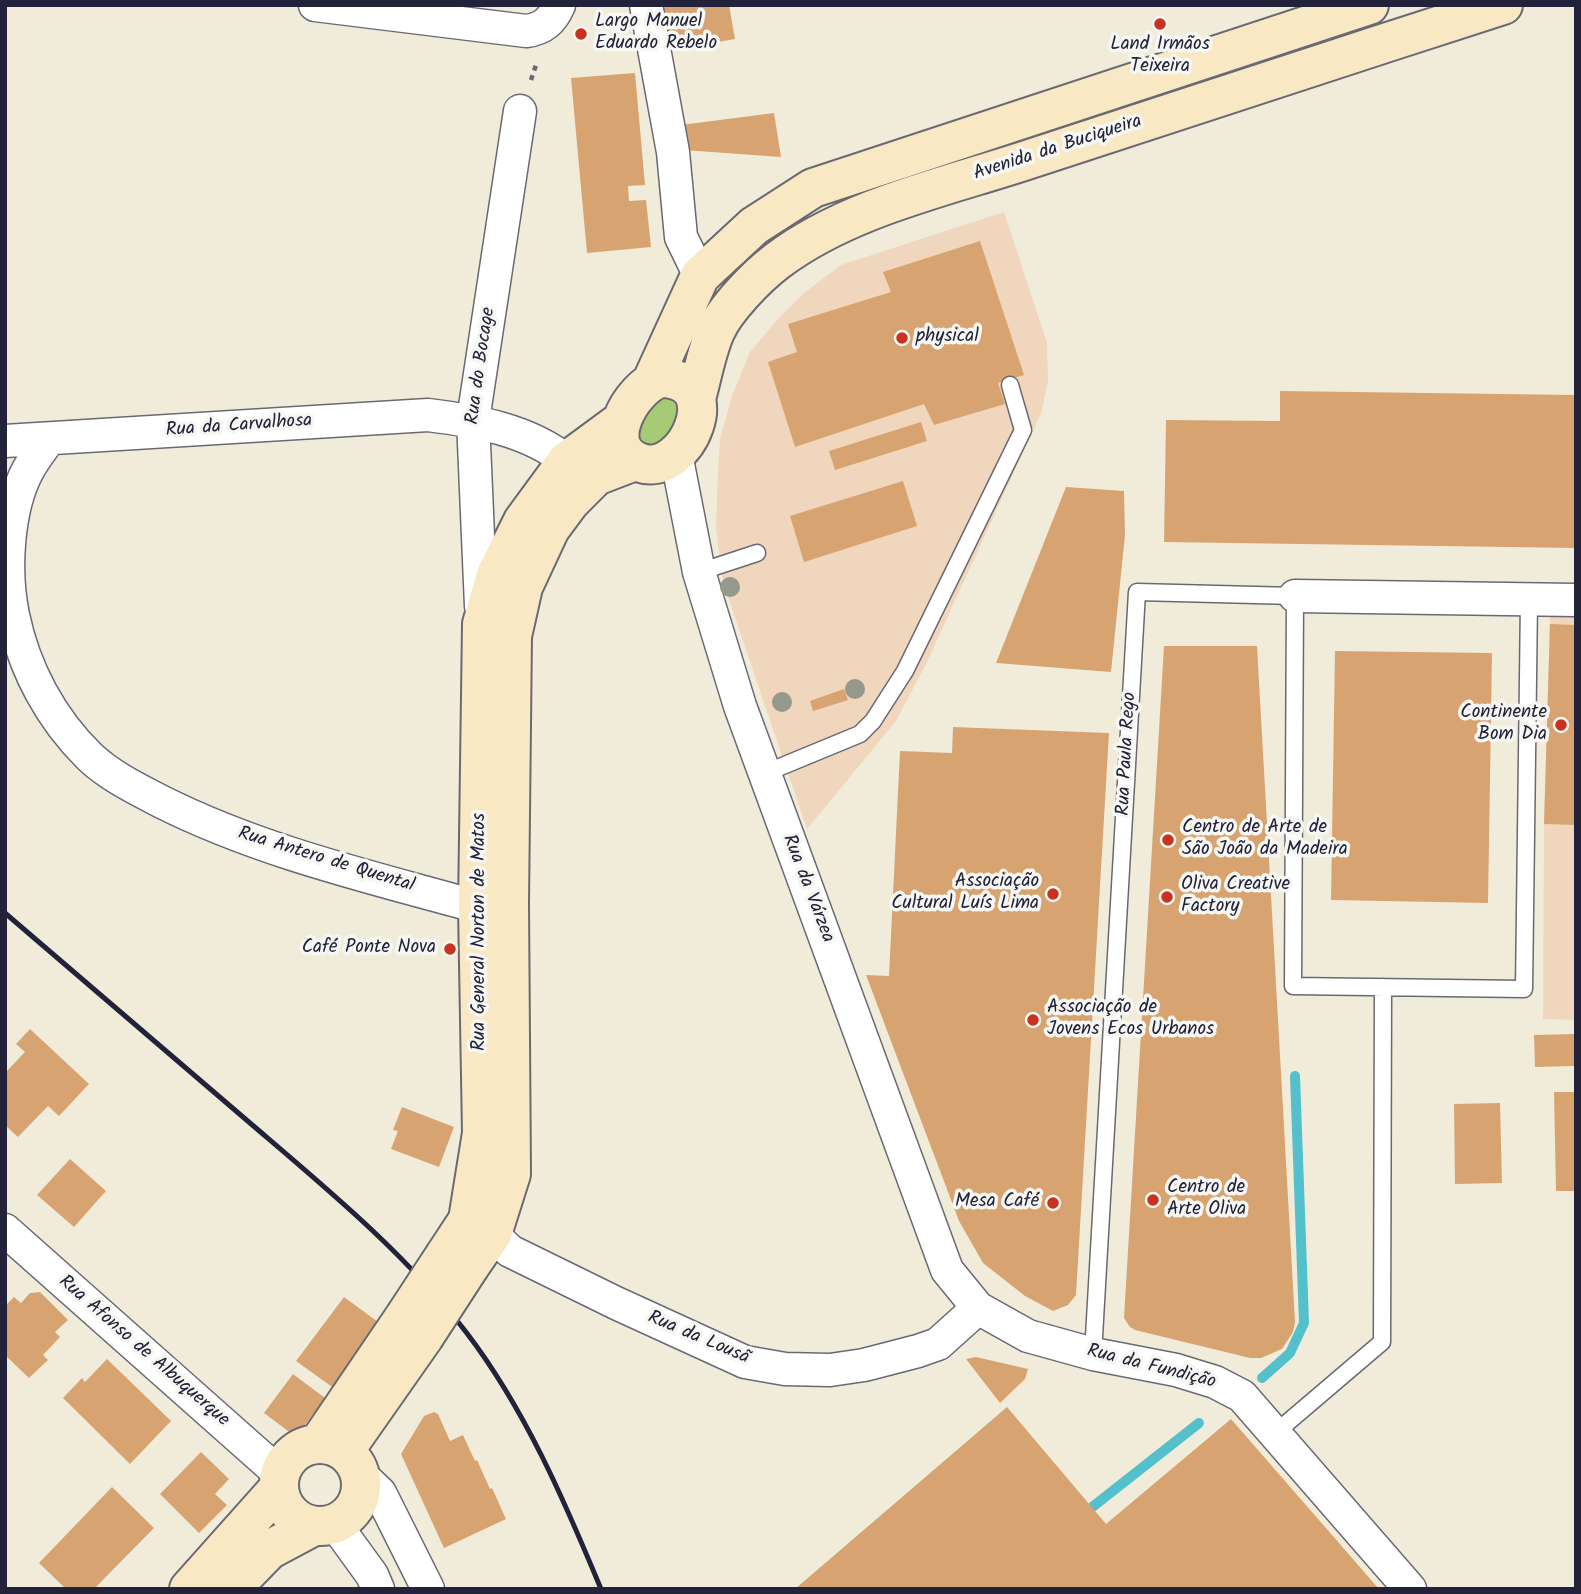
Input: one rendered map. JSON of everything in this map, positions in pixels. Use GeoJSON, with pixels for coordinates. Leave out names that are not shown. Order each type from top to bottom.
{"type":"FeatureCollection","features":[{"type":"Feature","properties":{"kind":"street"},"geometry":{"type":"LineString","coordinates":[[315,5],[526,31],[542,27],[552,9]]}},
{"type":"Feature","properties":{"kind":"street"},"geometry":{"type":"LineString","coordinates":[[646,5],[673,152],[681,237],[700,276]]}},
{"type":"Feature","properties":{"kind":"street","name":"Avenida da Buciqueira"},"geometry":{"type":"LineString","coordinates":[[652,381],[700,276],[754,226],[813,188],[1369,5]]}},
{"type":"Feature","properties":{"kind":"street","name":"Avenida da Buciqueira"},"geometry":{"type":"LineString","coordinates":[[696,398],[715,331],[724,317],[759,276],[777,261],[831,229],[903,197],[1031,159],[1503,5]]}},
{"type":"Feature","properties":{"kind":"street","name":"Rua do Bocage"},"geometry":{"type":"LineString","coordinates":[[482,624],[472,420],[520,111]]}},
{"type":"Feature","properties":{"kind":"street"},"geometry":{"type":"LineString","coordinates":[[652,381],[660,378],[678,380],[692,391],[699,407],[695,425],[676,454]]}},
{"type":"Feature","properties":{"kind":"street","name":"Rua General Norton de Matos"},"geometry":{"type":"LineString","coordinates":[[494,905],[482,624],[496,575],[523,522],[567,461],[620,422],[638,392],[652,381]]}},
{"type":"Feature","properties":{"kind":"street","name":"Rua da Carvalhosa"},"geometry":{"type":"LineString","coordinates":[[5,441],[428,415],[472,420],[550,447],[567,461]]}},
{"type":"Feature","properties":{"kind":"street"},"geometry":{"type":"LineString","coordinates":[[620,422],[619,439],[628,455],[635,461]]}},
{"type":"Feature","properties":{"kind":"street","name":"Rua Antero de Quental"},"geometry":{"type":"LineString","coordinates":[[48,439],[27,471],[14,507],[8,593],[18,639],[40,693],[62,727],[92,758],[131,786],[183,813],[295,856],[494,905]]}},
{"type":"Feature","properties":{"kind":"street","name":"Rua General Norton de Matos"},"geometry":{"type":"LineString","coordinates":[[341,1456],[415,1326],[480,1227],[494,905],[512,636],[523,587],[550,529],[570,502],[596,476],[635,461],[652,465],[661,463],[676,454]]}},
{"type":"Feature","properties":{"kind":"street","name":"Rua da Várzea"},"geometry":{"type":"LineString","coordinates":[[676,454],[699,572],[763,774],[947,1270],[978,1308]]}},
{"type":"Feature","properties":{"kind":"street","name":"Rua Paula Rego"},"geometry":{"type":"LineString","coordinates":[[1295,596],[1576,600]]}},
{"type":"Feature","properties":{"kind":"street","name":"Rua da Lousã"},"geometry":{"type":"LineString","coordinates":[[480,1227],[510,1251],[639,1314],[745,1362],[785,1369],[830,1370],[864,1365],[918,1351],[938,1344],[978,1308]]}},
{"type":"Feature","properties":{"kind":"street","name":"Rua Afonso de Albuquerque"},"geometry":{"type":"LineString","coordinates":[[10,1243],[280,1481]]}},
{"type":"Feature","properties":{"kind":"street","name":"Rua da Fundição"},"geometry":{"type":"LineString","coordinates":[[978,1308],[1028,1336],[1093,1354],[1175,1370],[1215,1382],[1242,1396],[1410,1589]]}},
{"type":"Feature","properties":{"kind":"street"},"geometry":{"type":"LineString","coordinates":[[189,1589],[280,1481],[292,1454],[304,1447],[341,1456],[380,1493],[428,1589]]}},
{"type":"Feature","properties":{"kind":"street"},"geometry":{"type":"LineString","coordinates":[[231,1589],[269,1550],[351,1513],[359,1501],[362,1488],[341,1456]]}},
{"type":"Feature","properties":{"kind":"street"},"geometry":{"type":"LineString","coordinates":[[280,1481],[283,1503],[291,1515],[296,1520],[325,1525],[372,1575],[378,1589]]}},
{"type":"Feature","properties":{"kind":"lane"},"geometry":{"type":"LineString","coordinates":[[763,774],[860,734],[873,721],[905,671],[1023,430],[1010,385]]}},
{"type":"Feature","properties":{"kind":"lane"},"geometry":{"type":"LineString","coordinates":[[699,572],[757,553]]}},
{"type":"Feature","properties":{"kind":"lane","name":"Rua Paula Rego"},"geometry":{"type":"LineString","coordinates":[[1093,1354],[1137,592],[1295,596]]}},
{"type":"Feature","properties":{"kind":"lane"},"geometry":{"type":"LineString","coordinates":[[1295,596],[1293,986],[1524,989],[1529,600]]}},
{"type":"Feature","properties":{"kind":"lane"},"geometry":{"type":"LineString","coordinates":[[1274,1434],[1382,1342],[1383,987]]}},
{"type":"Feature","properties":{"kind":"shaded area"},"geometry":{"type":"Polygon","coordinates":[[[1004,212],[1047,343],[1048,382],[1041,413],[927,662],[896,721],[807,829],[723,582],[716,528],[718,471],[720,439],[732,396],[750,352],[804,293],[841,265],[1004,212]]]}},
{"type":"Feature","properties":{"kind":"shaded area"},"geometry":{"type":"Polygon","coordinates":[[[1550,613],[1576,613],[1576,1020],[1543,1019],[1544,824],[1550,613]]]}},
{"type":"Feature","properties":{"kind":"green space"},"geometry":{"type":"Polygon","coordinates":[[[664,397],[669,398],[677,408],[675,426],[659,444],[647,445],[639,442],[642,415],[664,397]]]}},
{"type":"Feature","properties":{"kind":"building"},"geometry":{"type":"Polygon","coordinates":[[[663,5],[729,5],[735,39],[671,50],[663,5]]]}},
{"type":"Feature","properties":{"kind":"building"},"geometry":{"type":"Polygon","coordinates":[[[635,73],[645,185],[628,186],[629,201],[646,200],[651,247],[587,253],[571,78],[635,73]]]}},
{"type":"Feature","properties":{"kind":"building"},"geometry":{"type":"Polygon","coordinates":[[[774,113],[781,157],[684,150],[681,125],[774,113]]]}},
{"type":"Feature","properties":{"kind":"building","name":"physical"},"geometry":{"type":"Polygon","coordinates":[[[980,241],[1024,375],[998,383],[1005,404],[934,425],[924,404],[795,447],[768,362],[797,352],[788,324],[891,292],[883,272],[980,241]]]}},
{"type":"Feature","properties":{"kind":"building"},"geometry":{"type":"Polygon","coordinates":[[[1280,391],[1576,395],[1576,548],[1164,542],[1166,420],[1280,421],[1280,391]]]}},
{"type":"Feature","properties":{"kind":"building"},"geometry":{"type":"Polygon","coordinates":[[[921,422],[927,441],[835,470],[829,451],[921,422]]]}},
{"type":"Feature","properties":{"kind":"building"},"geometry":{"type":"Polygon","coordinates":[[[903,481],[917,526],[804,562],[790,516],[903,481]]]}},
{"type":"Feature","properties":{"kind":"building"},"geometry":{"type":"Polygon","coordinates":[[[1066,487],[1124,491],[1125,535],[1111,672],[996,663],[1066,487]]]}},
{"type":"Feature","properties":{"kind":"building","name":"Continente Bom Dia"},"geometry":{"type":"Polygon","coordinates":[[[1550,624],[1576,625],[1576,825],[1544,824],[1550,624]]]}},
{"type":"Feature","properties":{"kind":"building"},"geometry":{"type":"Polygon","coordinates":[[[1164,646],[1257,646],[1295,1322],[1293,1332],[1282,1349],[1261,1358],[1250,1358],[1135,1330],[1124,1318],[1164,646]]]}},
{"type":"Feature","properties":{"kind":"building"},"geometry":{"type":"Polygon","coordinates":[[[1335,651],[1492,653],[1488,903],[1331,900],[1335,651]]]}},
{"type":"Feature","properties":{"kind":"building"},"geometry":{"type":"Polygon","coordinates":[[[844,689],[848,700],[813,711],[810,701],[844,689]]]}},
{"type":"Feature","properties":{"kind":"building"},"geometry":{"type":"Polygon","coordinates":[[[953,727],[1109,733],[1076,1295],[1068,1305],[1053,1311],[1025,1296],[983,1263],[959,1221],[866,975],[889,976],[900,751],[952,753],[953,727]]]}},
{"type":"Feature","properties":{"kind":"building"},"geometry":{"type":"Polygon","coordinates":[[[30,1029],[89,1084],[59,1116],[48,1106],[18,1137],[5,1125],[5,1073],[25,1052],[16,1044],[30,1029]]]}},
{"type":"Feature","properties":{"kind":"building"},"geometry":{"type":"Polygon","coordinates":[[[1576,1034],[1576,1066],[1535,1067],[1534,1035],[1576,1034]]]}},
{"type":"Feature","properties":{"kind":"building"},"geometry":{"type":"Polygon","coordinates":[[[1554,1092],[1576,1092],[1576,1191],[1556,1191],[1554,1092]]]}},
{"type":"Feature","properties":{"kind":"building"},"geometry":{"type":"Polygon","coordinates":[[[1500,1103],[1502,1183],[1455,1184],[1454,1104],[1500,1103]]]}},
{"type":"Feature","properties":{"kind":"building"},"geometry":{"type":"Polygon","coordinates":[[[402,1107],[454,1127],[439,1167],[391,1149],[398,1131],[393,1130],[402,1107]]]}},
{"type":"Feature","properties":{"kind":"building"},"geometry":{"type":"Polygon","coordinates":[[[70,1159],[106,1191],[74,1227],[37,1195],[70,1159]]]}},
{"type":"Feature","properties":{"kind":"building"},"geometry":{"type":"Polygon","coordinates":[[[40,1292],[68,1320],[55,1332],[60,1337],[43,1355],[48,1360],[29,1378],[5,1355],[5,1306],[14,1297],[21,1303],[30,1293],[40,1292]]]}},
{"type":"Feature","properties":{"kind":"building"},"geometry":{"type":"Polygon","coordinates":[[[344,1297],[382,1325],[335,1389],[296,1361],[344,1297]]]}},
{"type":"Feature","properties":{"kind":"building"},"geometry":{"type":"Polygon","coordinates":[[[976,1357],[1028,1369],[1025,1379],[1000,1403],[966,1359],[976,1357]]]}},
{"type":"Feature","properties":{"kind":"building"},"geometry":{"type":"Polygon","coordinates":[[[107,1359],[171,1421],[130,1464],[63,1398],[82,1378],[85,1382],[107,1359]]]}},
{"type":"Feature","properties":{"kind":"building"},"geometry":{"type":"Polygon","coordinates":[[[293,1374],[325,1398],[296,1437],[264,1413],[293,1374]]]}},
{"type":"Feature","properties":{"kind":"building"},"geometry":{"type":"Polygon","coordinates":[[[1007,1407],[1106,1524],[1231,1419],[1379,1589],[795,1589],[1007,1407]]]}},
{"type":"Feature","properties":{"kind":"building"},"geometry":{"type":"Polygon","coordinates":[[[434,1412],[438,1414],[450,1441],[463,1435],[506,1519],[444,1548],[401,1454],[424,1416],[434,1412]]]}},
{"type":"Feature","properties":{"kind":"building"},"geometry":{"type":"Polygon","coordinates":[[[201,1452],[229,1479],[215,1494],[227,1505],[199,1533],[160,1494],[201,1452]]]}},
{"type":"Feature","properties":{"kind":"building"},"geometry":{"type":"Polygon","coordinates":[[[112,1487],[154,1528],[94,1589],[66,1589],[39,1563],[112,1487]]]}},
{"type":"Feature","properties":{"kind":"waterway"},"geometry":{"type":"LineString","coordinates":[[1262,1378],[1290,1353],[1304,1323],[1295,1076]]}},
{"type":"Feature","properties":{"kind":"waterway"},"geometry":{"type":"LineString","coordinates":[[1086,1512],[1199,1423]]}},
{"type":"Feature","properties":{"kind":"railway"},"geometry":{"type":"LineString","coordinates":[[5,913],[336,1197],[391,1248],[442,1303],[487,1362],[525,1424],[558,1489],[601,1589]]}},
{"type":"Feature","properties":{"kind":"place","name":"Land Irmãos Teixeira"},"geometry":{"type":"Point","coordinates":[1160,24]}},
{"type":"Feature","properties":{"kind":"place","name":"Largo Manuel Eduardo Rebelo"},"geometry":{"type":"Point","coordinates":[581,34]}},
{"type":"Feature","properties":{"kind":"place","name":"physical"},"geometry":{"type":"Point","coordinates":[902,338]}},
{"type":"Feature","properties":{"kind":"place","name":"Continente Bom Dia"},"geometry":{"type":"Point","coordinates":[1561,725]}},
{"type":"Feature","properties":{"kind":"place","name":"Centro de Arte de São João da Madeira"},"geometry":{"type":"Point","coordinates":[1168,840]}},
{"type":"Feature","properties":{"kind":"place","name":"Associação Cultural Luís Lima"},"geometry":{"type":"Point","coordinates":[1053,894]}},
{"type":"Feature","properties":{"kind":"place","name":"Oliva Creative Factory"},"geometry":{"type":"Point","coordinates":[1167,897]}},
{"type":"Feature","properties":{"kind":"place","name":"Café Ponte Nova"},"geometry":{"type":"Point","coordinates":[450,949]}},
{"type":"Feature","properties":{"kind":"place","name":"Associação de Jovens Ecos Urbanos"},"geometry":{"type":"Point","coordinates":[1033,1020]}},
{"type":"Feature","properties":{"kind":"place","name":"Centro de Arte Oliva"},"geometry":{"type":"Point","coordinates":[1153,1200]}},
{"type":"Feature","properties":{"kind":"place","name":"Mesa Café"},"geometry":{"type":"Point","coordinates":[1053,1203]}}]}
